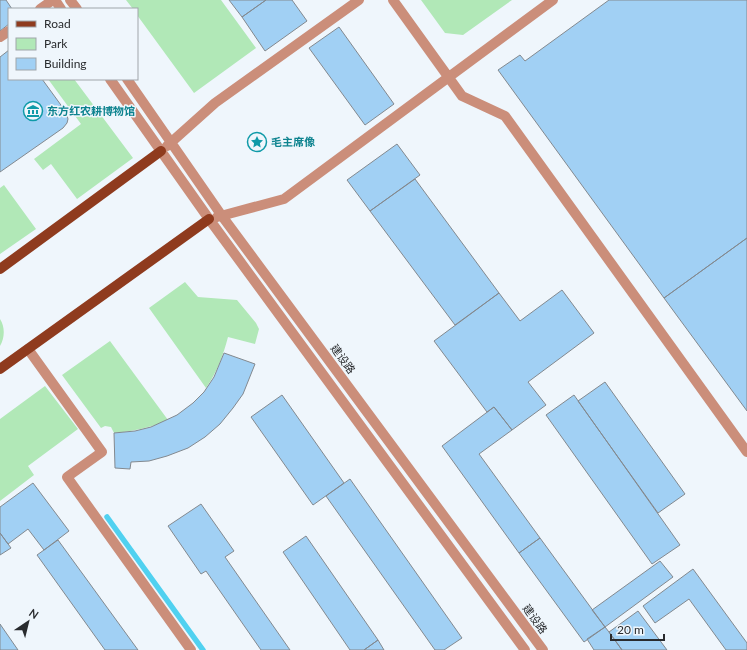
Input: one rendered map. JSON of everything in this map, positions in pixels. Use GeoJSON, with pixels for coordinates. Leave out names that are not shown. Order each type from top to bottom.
{"type":"FeatureCollection","features":[{"type":"Feature","properties":{"kind":"main road"},"geometry":{"type":"LineString","coordinates":[[0,270],[161,151]]}},
{"type":"Feature","properties":{"kind":"main road"},"geometry":{"type":"LineString","coordinates":[[0,369],[209,219]]}},
{"type":"Feature","properties":{"kind":"street"},"geometry":{"type":"LineString","coordinates":[[42,8],[54,0],[60,8]]}},
{"type":"Feature","properties":{"kind":"street"},"geometry":{"type":"LineString","coordinates":[[70,0],[76,8]]}},
{"type":"Feature","properties":{"kind":"street"},"geometry":{"type":"LineString","coordinates":[[161,151],[215,103],[359,0]]}},
{"type":"Feature","properties":{"kind":"street"},"geometry":{"type":"LineString","coordinates":[[393,0],[462,96],[505,116],[747,452]]}},
{"type":"Feature","properties":{"kind":"street"},"geometry":{"type":"LineString","coordinates":[[209,219],[284,199],[553,0]]}},
{"type":"Feature","properties":{"kind":"street"},"geometry":{"type":"LineString","coordinates":[[111,80],[209,219],[525,650]]}},
{"type":"Feature","properties":{"kind":"street","name":"建设路"},"geometry":{"type":"LineString","coordinates":[[128,80],[222,216],[543,650]]}},
{"type":"Feature","properties":{"kind":"street"},"geometry":{"type":"LineString","coordinates":[[28,349],[102,452],[67,477],[191,650]]}},
{"type":"Feature","properties":{"kind":"green space"},"geometry":{"type":"Polygon","coordinates":[[[126,0],[221,0],[256,48],[194,93],[138,16],[138,8],[132,8],[126,0]]]}},
{"type":"Feature","properties":{"kind":"green space"},"geometry":{"type":"Polygon","coordinates":[[[421,0],[512,0],[463,35],[445,33],[421,0]]]}},
{"type":"Feature","properties":{"kind":"green space"},"geometry":{"type":"Polygon","coordinates":[[[49,80],[75,80],[133,158],[77,199],[51,164],[43,170],[34,159],[81,124],[49,80]]]}},
{"type":"Feature","properties":{"kind":"green space"},"geometry":{"type":"Polygon","coordinates":[[[4,185],[36,229],[0,254],[0,188],[4,185]]]}},
{"type":"Feature","properties":{"kind":"green space"},"geometry":{"type":"Polygon","coordinates":[[[185,282],[198,297],[237,300],[256,323],[259,329],[255,344],[228,337],[219,364],[206,388],[149,308],[185,282]]]}},
{"type":"Feature","properties":{"kind":"green space"},"geometry":{"type":"Polygon","coordinates":[[[0,319],[4,332],[0,346],[0,319]]]}},
{"type":"Feature","properties":{"kind":"green space"},"geometry":{"type":"Polygon","coordinates":[[[110,341],[168,420],[148,427],[114,433],[111,427],[105,426],[101,428],[62,375],[110,341]]]}},
{"type":"Feature","properties":{"kind":"green space"},"geometry":{"type":"Polygon","coordinates":[[[45,386],[78,429],[28,466],[34,475],[0,501],[0,419],[45,386]]]}},
{"type":"Feature","properties":{"kind":"building"},"geometry":{"type":"Polygon","coordinates":[[[0,0],[6,0],[11,8],[8,8],[8,25],[0,31],[0,0]]]}},
{"type":"Feature","properties":{"kind":"building"},"geometry":{"type":"Polygon","coordinates":[[[229,0],[266,0],[242,17],[229,0]]]}},
{"type":"Feature","properties":{"kind":"building"},"geometry":{"type":"Polygon","coordinates":[[[266,0],[292,0],[307,21],[265,51],[242,17],[266,0]]]}},
{"type":"Feature","properties":{"kind":"building"},"geometry":{"type":"Polygon","coordinates":[[[609,0],[747,0],[747,238],[664,298],[498,70],[520,55],[525,61],[609,0]]]}},
{"type":"Feature","properties":{"kind":"building"},"geometry":{"type":"Polygon","coordinates":[[[339,27],[394,104],[365,125],[309,48],[339,27]]]}},
{"type":"Feature","properties":{"kind":"building","name":"东方红农耕博物馆"},"geometry":{"type":"Polygon","coordinates":[[[8,51],[8,80],[43,80],[66,112],[68,119],[63,128],[0,172],[0,57],[8,51]]]}},
{"type":"Feature","properties":{"kind":"building"},"geometry":{"type":"Polygon","coordinates":[[[397,144],[420,175],[370,211],[347,180],[397,144]]]}},
{"type":"Feature","properties":{"kind":"building"},"geometry":{"type":"Polygon","coordinates":[[[415,179],[499,293],[455,325],[370,211],[415,179]]]}},
{"type":"Feature","properties":{"kind":"building"},"geometry":{"type":"Polygon","coordinates":[[[747,238],[747,411],[664,298],[747,238]]]}},
{"type":"Feature","properties":{"kind":"building"},"geometry":{"type":"Polygon","coordinates":[[[562,290],[594,333],[528,382],[546,405],[512,430],[494,407],[487,412],[434,341],[499,293],[520,321],[562,290]]]}},
{"type":"Feature","properties":{"kind":"building"},"geometry":{"type":"Polygon","coordinates":[[[224,353],[255,364],[243,394],[220,424],[205,437],[188,448],[149,461],[131,462],[130,469],[115,468],[114,433],[135,431],[151,427],[177,415],[193,403],[204,392],[214,377],[224,353]]]}},
{"type":"Feature","properties":{"kind":"building"},"geometry":{"type":"Polygon","coordinates":[[[605,382],[685,494],[658,513],[578,401],[605,382]]]}},
{"type":"Feature","properties":{"kind":"building"},"geometry":{"type":"Polygon","coordinates":[[[282,395],[344,483],[313,505],[251,417],[282,395]]]}},
{"type":"Feature","properties":{"kind":"building"},"geometry":{"type":"Polygon","coordinates":[[[574,395],[680,545],[652,564],[546,415],[574,395]]]}},
{"type":"Feature","properties":{"kind":"building"},"geometry":{"type":"Polygon","coordinates":[[[494,407],[512,430],[479,454],[540,538],[519,553],[442,446],[494,407]]]}},
{"type":"Feature","properties":{"kind":"building"},"geometry":{"type":"Polygon","coordinates":[[[350,479],[462,638],[444,650],[435,650],[326,496],[350,479]]]}},
{"type":"Feature","properties":{"kind":"building"},"geometry":{"type":"Polygon","coordinates":[[[33,483],[69,531],[44,550],[28,529],[8,544],[0,533],[0,507],[33,483]]]}},
{"type":"Feature","properties":{"kind":"building"},"geometry":{"type":"Polygon","coordinates":[[[201,504],[234,551],[225,557],[290,650],[261,650],[206,571],[201,574],[168,526],[201,504]]]}},
{"type":"Feature","properties":{"kind":"building"},"geometry":{"type":"Polygon","coordinates":[[[0,533],[11,548],[0,555],[0,533]]]}},
{"type":"Feature","properties":{"kind":"building"},"geometry":{"type":"Polygon","coordinates":[[[306,536],[378,640],[364,650],[350,650],[283,552],[306,536]]]}},
{"type":"Feature","properties":{"kind":"building"},"geometry":{"type":"Polygon","coordinates":[[[540,538],[605,627],[584,642],[519,553],[540,538]]]}},
{"type":"Feature","properties":{"kind":"building"},"geometry":{"type":"Polygon","coordinates":[[[58,540],[138,650],[105,650],[37,555],[58,540]]]}},
{"type":"Feature","properties":{"kind":"building"},"geometry":{"type":"Polygon","coordinates":[[[660,561],[673,577],[605,627],[592,610],[660,561]]]}},
{"type":"Feature","properties":{"kind":"building"},"geometry":{"type":"Polygon","coordinates":[[[693,569],[747,643],[747,650],[726,650],[689,599],[655,623],[643,606],[693,569]]]}},
{"type":"Feature","properties":{"kind":"building"},"geometry":{"type":"Polygon","coordinates":[[[638,611],[667,650],[622,650],[609,632],[638,611]]]}},
{"type":"Feature","properties":{"kind":"building"},"geometry":{"type":"Polygon","coordinates":[[[0,624],[18,650],[0,650],[0,624]]]}},
{"type":"Feature","properties":{"kind":"building"},"geometry":{"type":"Polygon","coordinates":[[[605,627],[622,650],[594,650],[587,639],[605,627]]]}},
{"type":"Feature","properties":{"kind":"building"},"geometry":{"type":"Polygon","coordinates":[[[378,640],[384,650],[364,650],[378,640]]]}},
{"type":"Feature","properties":{"kind":"waterway"},"geometry":{"type":"LineString","coordinates":[[107,517],[203,650]]}},
{"type":"Feature","properties":{"kind":"place","name":"东方红农耕博物馆"},"geometry":{"type":"Point","coordinates":[33,111]}},
{"type":"Feature","properties":{"kind":"place","name":"毛主席像"},"geometry":{"type":"Point","coordinates":[257,142]}}]}
